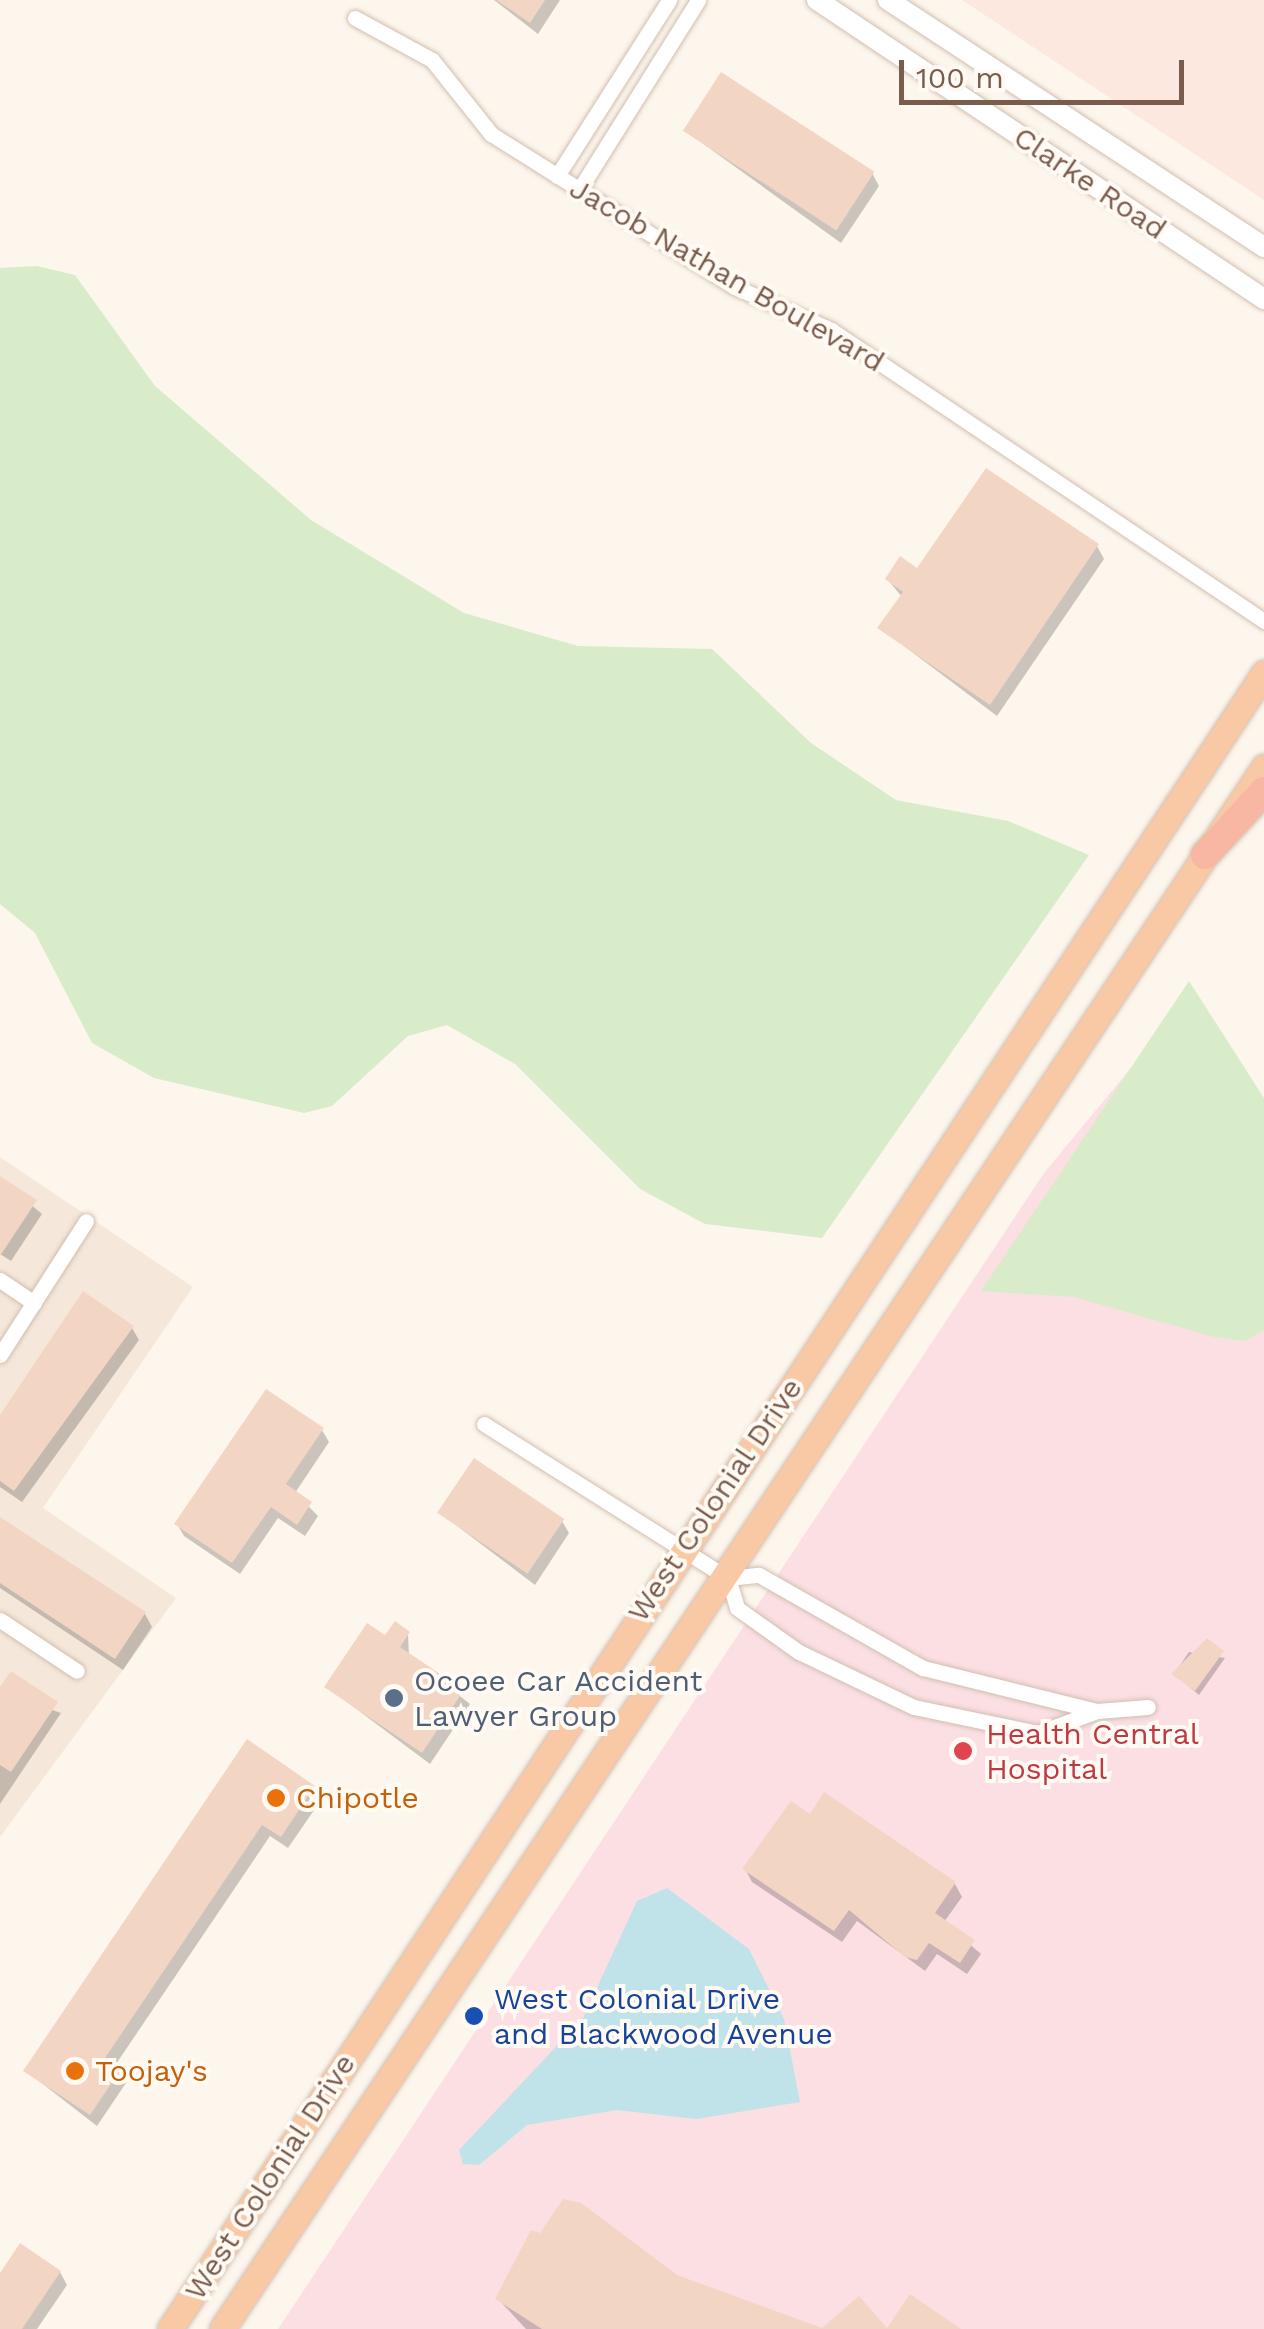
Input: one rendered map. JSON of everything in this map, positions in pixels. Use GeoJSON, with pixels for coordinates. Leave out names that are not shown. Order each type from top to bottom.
{"type":"FeatureCollection","features":[{"type":"Feature","properties":{"kind":"highway","name":"West Colonial Drive"},"geometry":{"type":"LineString","coordinates":[[170,2329],[1264,674]]}},
{"type":"Feature","properties":{"kind":"highway","name":"West Colonial Drive"},"geometry":{"type":"LineString","coordinates":[[222,2329],[728,1578],[1028,1110],[1264,767]]}},
{"type":"Feature","properties":{"kind":"highway"},"geometry":{"type":"LineString","coordinates":[[1205,855],[1264,791]]}},
{"type":"Feature","properties":{"kind":"street"},"geometry":{"type":"LineString","coordinates":[[557,176],[670,0]]}},
{"type":"Feature","properties":{"kind":"street"},"geometry":{"type":"LineString","coordinates":[[579,190],[698,0]]}},
{"type":"Feature","properties":{"kind":"street","name":"Clarke Road"},"geometry":{"type":"LineString","coordinates":[[816,0],[1264,298]]}},
{"type":"Feature","properties":{"kind":"street","name":"Clarke Road"},"geometry":{"type":"LineString","coordinates":[[888,0],[1264,246]]}},
{"type":"Feature","properties":{"kind":"street","name":"Jacob Nathan Boulevard"},"geometry":{"type":"LineString","coordinates":[[355,18],[432,60],[491,134],[735,287],[831,330],[1264,621]]}},
{"type":"Feature","properties":{"kind":"street"},"geometry":{"type":"LineString","coordinates":[[0,1354],[86,1221]]}},
{"type":"Feature","properties":{"kind":"street"},"geometry":{"type":"LineString","coordinates":[[0,1280],[34,1302]]}},
{"type":"Feature","properties":{"kind":"street"},"geometry":{"type":"LineString","coordinates":[[484,1424],[728,1578],[759,1575],[923,1668],[1098,1710],[1148,1708]]}},
{"type":"Feature","properties":{"kind":"street"},"geometry":{"type":"LineString","coordinates":[[728,1578],[737,1608],[799,1652],[914,1707],[1038,1733],[1098,1710]]}},
{"type":"Feature","properties":{"kind":"street"},"geometry":{"type":"LineString","coordinates":[[2,1626],[78,1671]]}},
{"type":"Feature","properties":{"kind":"shaded area"},"geometry":{"type":"Polygon","coordinates":[[[962,0],[1264,0],[1264,200],[962,0]]]}},
{"type":"Feature","properties":{"kind":"shaded area","name":"Health Central Hospital"},"geometry":{"type":"Polygon","coordinates":[[[1154,1040],[1264,1113],[1264,2329],[278,2329],[1044,1173],[1154,1040]]]}},
{"type":"Feature","properties":{"kind":"shaded area"},"geometry":{"type":"Polygon","coordinates":[[[0,1157],[193,1287],[43,1508],[176,1598],[0,1837],[0,1157]]]}},
{"type":"Feature","properties":{"kind":"green space"},"geometry":{"type":"Polygon","coordinates":[[[37,266],[75,275],[155,386],[311,520],[464,613],[578,646],[712,649],[811,743],[896,800],[1008,821],[1089,855],[822,1238],[705,1224],[640,1189],[515,1064],[447,1025],[408,1036],[332,1106],[304,1113],[154,1078],[92,1043],[35,933],[0,904],[0,268],[37,266]]]}},
{"type":"Feature","properties":{"kind":"green space"},"geometry":{"type":"Polygon","coordinates":[[[1189,981],[1264,1098],[1264,1330],[1245,1341],[1214,1337],[1074,1297],[981,1291],[1189,981]]]}},
{"type":"Feature","properties":{"kind":"water"},"geometry":{"type":"Polygon","coordinates":[[[667,1888],[749,1949],[784,2019],[800,2102],[696,2119],[617,2110],[527,2125],[479,2165],[463,2164],[459,2150],[583,2018],[637,1901],[667,1888]]]}},
{"type":"Feature","properties":{"kind":"building"},"geometry":{"type":"Polygon","coordinates":[[[496,0],[545,0],[530,23],[496,0]]]}},
{"type":"Feature","properties":{"kind":"building"},"geometry":{"type":"Polygon","coordinates":[[[721,72],[874,172],[836,230],[683,131],[721,72]]]}},
{"type":"Feature","properties":{"kind":"building"},"geometry":{"type":"Polygon","coordinates":[[[986,468],[1099,544],[990,705],[877,628],[903,592],[885,579],[900,556],[917,568],[986,468]]]}},
{"type":"Feature","properties":{"kind":"building"},"geometry":{"type":"Polygon","coordinates":[[[0,1176],[37,1200],[0,1256],[0,1176]]]}},
{"type":"Feature","properties":{"kind":"building"},"geometry":{"type":"Polygon","coordinates":[[[83,1291],[134,1326],[14,1491],[0,1481],[0,1415],[83,1291]]]}},
{"type":"Feature","properties":{"kind":"building"},"geometry":{"type":"Polygon","coordinates":[[[266,1389],[324,1428],[286,1484],[312,1502],[297,1525],[271,1507],[232,1563],[174,1524],[266,1389]]]}},
{"type":"Feature","properties":{"kind":"building"},"geometry":{"type":"Polygon","coordinates":[[[474,1458],[564,1519],[527,1574],[437,1513],[474,1458]]]}},
{"type":"Feature","properties":{"kind":"building"},"geometry":{"type":"Polygon","coordinates":[[[0,1517],[146,1612],[115,1659],[0,1583],[0,1517]]]}},
{"type":"Feature","properties":{"kind":"building"},"geometry":{"type":"Polygon","coordinates":[[[395,1621],[410,1632],[400,1647],[464,1690],[422,1753],[324,1687],[367,1623],[385,1635],[395,1621]]]}},
{"type":"Feature","properties":{"kind":"building"},"geometry":{"type":"Polygon","coordinates":[[[1207,1638],[1224,1651],[1195,1691],[1171,1674],[1207,1638]]]}},
{"type":"Feature","properties":{"kind":"building"},"geometry":{"type":"Polygon","coordinates":[[[11,1671],[58,1702],[11,1772],[0,1765],[0,1687],[11,1671]]]}},
{"type":"Feature","properties":{"kind":"building"},"geometry":{"type":"Polygon","coordinates":[[[247,1739],[315,1786],[281,1837],[262,1825],[105,2058],[121,2069],[90,2115],[23,2071],[247,1739]]]}},
{"type":"Feature","properties":{"kind":"building"},"geometry":{"type":"Polygon","coordinates":[[[824,1792],[956,1882],[935,1913],[975,1940],[960,1963],[929,1943],[917,1960],[905,1957],[849,1910],[834,1931],[742,1869],[791,1801],[810,1814],[824,1792]]]}},
{"type":"Feature","properties":{"kind":"building"},"geometry":{"type":"Polygon","coordinates":[[[563,2199],[581,2203],[677,2275],[822,2328],[859,2296],[887,2328],[910,2294],[961,2329],[542,2329],[495,2299],[531,2230],[540,2233],[563,2199]]]}},
{"type":"Feature","properties":{"kind":"building"},"geometry":{"type":"Polygon","coordinates":[[[20,2243],[61,2271],[22,2329],[0,2329],[0,2273],[20,2243]]]}},
{"type":"Feature","properties":{"kind":"place","name":"Ocoee Car Accident Lawyer Group"},"geometry":{"type":"Point","coordinates":[394,1698]}},
{"type":"Feature","properties":{"kind":"place","name":"Health Central Hospital"},"geometry":{"type":"Point","coordinates":[963,1751]}},
{"type":"Feature","properties":{"kind":"place","name":"Chipotle"},"geometry":{"type":"Point","coordinates":[276,1798]}},
{"type":"Feature","properties":{"kind":"place","name":"West Colonial Drive and Blackwood Avenue"},"geometry":{"type":"Point","coordinates":[474,2016]}},
{"type":"Feature","properties":{"kind":"place","name":"Toojay's"},"geometry":{"type":"Point","coordinates":[75,2071]}}]}
